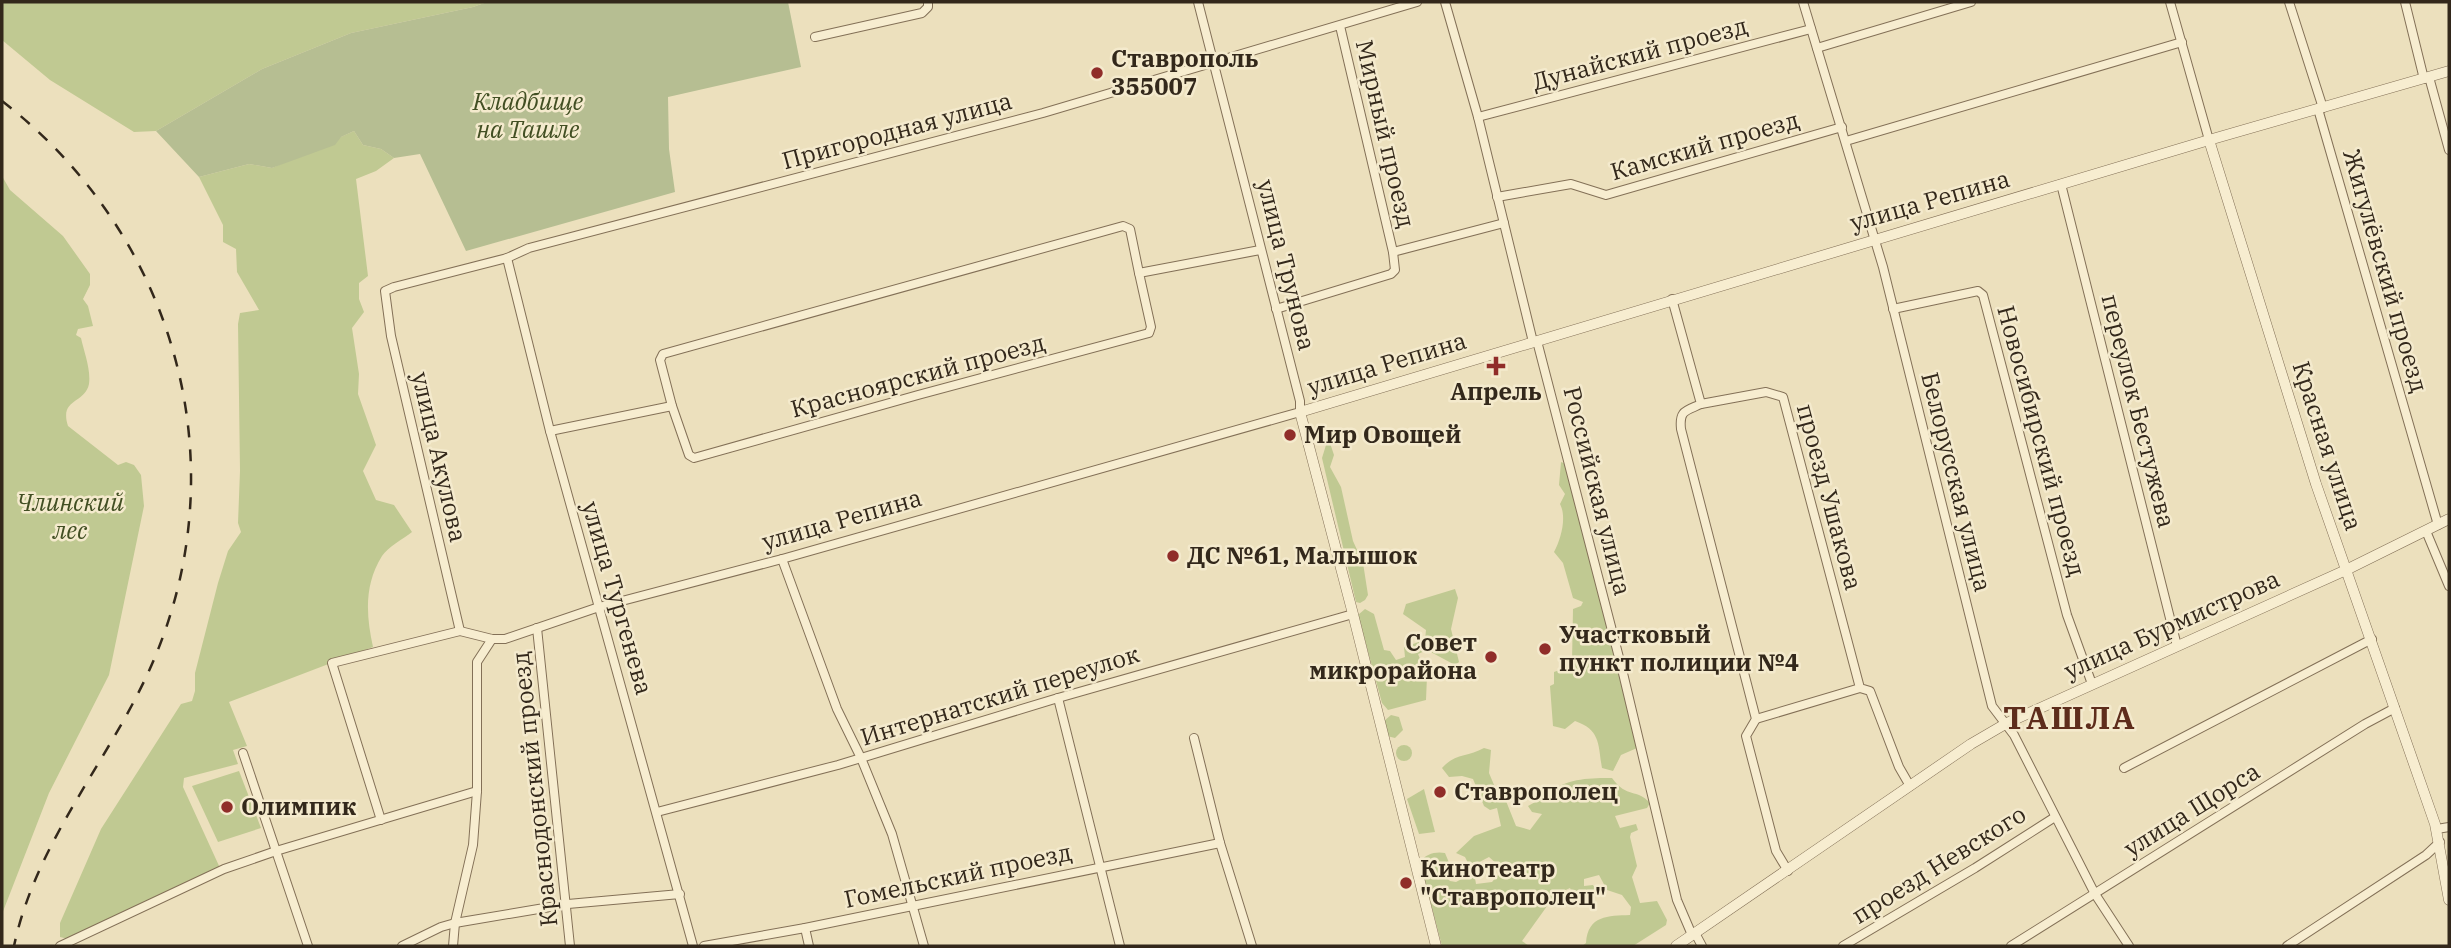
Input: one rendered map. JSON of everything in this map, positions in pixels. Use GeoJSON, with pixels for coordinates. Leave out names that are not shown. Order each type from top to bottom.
{"type":"FeatureCollection","features":[{"type":"Feature","properties":{"kind":"street"},"geometry":{"type":"LineString","coordinates":[[815,37],[922,13],[928,2]]}},
{"type":"Feature","properties":{"kind":"street","name":"улица Трунова"},"geometry":{"type":"LineString","coordinates":[[1198,2],[1436,946]]}},
{"type":"Feature","properties":{"kind":"street","name":"Пригородная улица"},"geometry":{"type":"LineString","coordinates":[[386,291],[507,258],[530,248],[1043,113],[1417,2]]}},
{"type":"Feature","properties":{"kind":"street","name":"Российская улица"},"geometry":{"type":"LineString","coordinates":[[1445,2],[1478,117],[1612,628],[1677,900],[1702,946]]}},
{"type":"Feature","properties":{"kind":"street","name":"Белорусская улица"},"geometry":{"type":"LineString","coordinates":[[1804,2],[1876,239],[1992,706],[2007,723],[2095,894],[2129,946]]}},
{"type":"Feature","properties":{"kind":"street"},"geometry":{"type":"LineString","coordinates":[[1817,48],[1971,2]]}},
{"type":"Feature","properties":{"kind":"street","name":"Красная улица"},"geometry":{"type":"LineString","coordinates":[[2170,2],[2209,139],[2316,484],[2437,829],[2449,900]]}},
{"type":"Feature","properties":{"kind":"street","name":"Жигулёвский проезд"},"geometry":{"type":"LineString","coordinates":[[2288,2],[2438,525]]}},
{"type":"Feature","properties":{"kind":"street"},"geometry":{"type":"LineString","coordinates":[[2404,2],[2449,150]]}},
{"type":"Feature","properties":{"kind":"street","name":"Мирный проезд"},"geometry":{"type":"LineString","coordinates":[[1276,309],[1391,274],[1395,266],[1340,26]]}},
{"type":"Feature","properties":{"kind":"street","name":"Дунайский проезд"},"geometry":{"type":"LineString","coordinates":[[1478,117],[1811,29]]}},
{"type":"Feature","properties":{"kind":"street"},"geometry":{"type":"LineString","coordinates":[[1846,141],[2182,42]]}},
{"type":"Feature","properties":{"kind":"street","name":"улица Репина"},"geometry":{"type":"LineString","coordinates":[[381,820],[332,663],[460,631],[492,639],[505,639],[599,607],[782,559],[1300,412],[2209,139],[2449,71]]}},
{"type":"Feature","properties":{"kind":"street","name":"Камский проезд"},"geometry":{"type":"LineString","coordinates":[[1497,197],[1572,184],[1606,195],[1842,127]]}},
{"type":"Feature","properties":{"kind":"street","name":"переулок Бестужева"},"geometry":{"type":"LineString","coordinates":[[2061,184],[2177,646]]}},
{"type":"Feature","properties":{"kind":"street","name":"Мирный проезд"},"geometry":{"type":"LineString","coordinates":[[1393,252],[1504,223]]}},
{"type":"Feature","properties":{"kind":"street","name":"Красноярский проезд"},"geometry":{"type":"LineString","coordinates":[[1123,226],[1130,229],[1139,273],[1151,327],[1149,333],[694,458],[689,455],[672,406],[660,360],[663,354],[1123,226]]}},
{"type":"Feature","properties":{"kind":"street"},"geometry":{"type":"LineString","coordinates":[[1139,273],[1261,250]]}},
{"type":"Feature","properties":{"kind":"street","name":"улица Тургенева"},"geometry":{"type":"LineString","coordinates":[[507,258],[550,431],[693,946]]}},
{"type":"Feature","properties":{"kind":"street","name":"улица Акулова"},"geometry":{"type":"LineString","coordinates":[[386,291],[391,336],[460,631]]}},
{"type":"Feature","properties":{"kind":"street","name":"Новосибирский проезд"},"geometry":{"type":"LineString","coordinates":[[1893,309],[1978,291],[1983,295],[2067,615],[2092,684]]}},
{"type":"Feature","properties":{"kind":"street"},"geometry":{"type":"LineString","coordinates":[[1672,299],[1701,404],[1683,412],[1680,418],[1681,429],[1756,719]]}},
{"type":"Feature","properties":{"kind":"street","name":"проезд Ушакова"},"geometry":{"type":"LineString","coordinates":[[1701,404],[1766,392],[1783,397],[1860,688],[1870,691],[1899,767],[1910,786]]}},
{"type":"Feature","properties":{"kind":"street"},"geometry":{"type":"LineString","coordinates":[[550,431],[672,406]]}},
{"type":"Feature","properties":{"kind":"street","name":"улица Бурмистрова"},"geometry":{"type":"LineString","coordinates":[[1676,946],[2007,723],[2346,570],[2449,519]]}},
{"type":"Feature","properties":{"kind":"street"},"geometry":{"type":"LineString","coordinates":[[2426,531],[2449,586]]}},
{"type":"Feature","properties":{"kind":"street"},"geometry":{"type":"LineString","coordinates":[[782,559],[837,709],[861,758],[892,834],[924,946]]}},
{"type":"Feature","properties":{"kind":"street","name":"Интернатский переулок"},"geometry":{"type":"LineString","coordinates":[[657,812],[861,758],[1058,698],[1353,614]]}},
{"type":"Feature","properties":{"kind":"street","name":"Краснодонский проезд"},"geometry":{"type":"LineString","coordinates":[[537,628],[568,905],[570,946]]}},
{"type":"Feature","properties":{"kind":"street"},"geometry":{"type":"LineString","coordinates":[[453,946],[455,923],[473,845],[477,791],[477,662],[492,639]]}},
{"type":"Feature","properties":{"kind":"street"},"geometry":{"type":"LineString","coordinates":[[2124,768],[2372,639]]}},
{"type":"Feature","properties":{"kind":"street"},"geometry":{"type":"LineString","coordinates":[[1788,871],[1776,852],[1746,736],[1756,719],[1860,688]]}},
{"type":"Feature","properties":{"kind":"street"},"geometry":{"type":"LineString","coordinates":[[1058,698],[1120,946]]}},
{"type":"Feature","properties":{"kind":"street","name":"улица Щорса"},"geometry":{"type":"LineString","coordinates":[[2011,946],[2365,724],[2395,708]]}},
{"type":"Feature","properties":{"kind":"street"},"geometry":{"type":"LineString","coordinates":[[1194,738],[1220,843],[1252,946]]}},
{"type":"Feature","properties":{"kind":"street"},"geometry":{"type":"LineString","coordinates":[[243,753],[308,946]]}},
{"type":"Feature","properties":{"kind":"street"},"geometry":{"type":"LineString","coordinates":[[60,946],[224,869],[276,850],[477,791]]}},
{"type":"Feature","properties":{"kind":"street","name":"проезд Невского"},"geometry":{"type":"LineString","coordinates":[[1843,946],[1975,868],[2054,817]]}},
{"type":"Feature","properties":{"kind":"street"},"geometry":{"type":"LineString","coordinates":[[2437,829],[2449,827]]}},
{"type":"Feature","properties":{"kind":"street"},"geometry":{"type":"LineString","coordinates":[[2287,946],[2426,855],[2440,842]]}},
{"type":"Feature","properties":{"kind":"street","name":"Гомельский проезд"},"geometry":{"type":"LineString","coordinates":[[705,946],[1220,843]]}},
{"type":"Feature","properties":{"kind":"street"},"geometry":{"type":"LineString","coordinates":[[402,946],[455,923],[568,905],[680,894]]}},
{"type":"Feature","properties":{"kind":"street"},"geometry":{"type":"LineString","coordinates":[[805,928],[809,946]]}},
{"type":"Feature","properties":{"kind":"green space"},"geometry":{"type":"Polygon","coordinates":[[[2,2],[487,2],[351,33],[262,69],[156,131],[134,132],[50,80],[2,40],[2,2]]]}},
{"type":"Feature","properties":{"kind":"green space","name":"Кладбище на Ташле"},"geometry":{"type":"Polygon","coordinates":[[[487,2],[788,2],[801,67],[668,97],[669,149],[675,192],[466,251],[420,154],[394,158],[381,149],[363,145],[354,131],[341,137],[335,145],[272,168],[249,164],[199,177],[156,131],[262,69],[351,33],[487,2]]]}},
{"type":"Feature","properties":{"kind":"green space"},"geometry":{"type":"Polygon","coordinates":[[[354,131],[363,145],[381,149],[394,158],[376,171],[356,179],[368,276],[359,283],[359,299],[364,312],[352,328],[359,374],[358,394],[376,445],[363,471],[376,500],[394,505],[412,532],[382,556],[372,578],[368,612],[373,647],[229,702],[247,746],[233,750],[238,764],[184,778],[183,787],[220,868],[68,939],[60,937],[60,923],[101,829],[181,704],[192,701],[195,673],[218,583],[228,551],[241,532],[238,523],[238,324],[240,313],[259,310],[237,272],[236,249],[223,242],[223,225],[199,177],[249,164],[272,168],[354,131]]]}},
{"type":"Feature","properties":{"kind":"green space","name":"Члинский лес"},"geometry":{"type":"Polygon","coordinates":[[[2,176],[10,190],[63,236],[90,274],[90,285],[83,299],[88,306],[93,326],[78,329],[76,335],[81,338],[89,384],[83,395],[67,410],[68,426],[118,465],[126,462],[134,465],[141,475],[144,506],[109,675],[49,793],[2,914],[2,176]]]}},
{"type":"Feature","properties":{"kind":"green space"},"geometry":{"type":"Polygon","coordinates":[[[1330,443],[1334,455],[1330,467],[1341,487],[1353,541],[1363,563],[1368,595],[1360,603],[1356,602],[1322,458],[1326,445],[1330,443]]]}},
{"type":"Feature","properties":{"kind":"green space"},"geometry":{"type":"Polygon","coordinates":[[[1561,462],[1566,464],[1637,748],[1621,755],[1613,771],[1602,768],[1599,745],[1590,729],[1575,721],[1565,729],[1553,726],[1550,686],[1554,684],[1554,672],[1568,667],[1572,662],[1573,609],[1581,606],[1583,602],[1573,598],[1563,563],[1554,552],[1563,521],[1560,504],[1565,494],[1559,485],[1561,462]]]}},
{"type":"Feature","properties":{"kind":"green space"},"geometry":{"type":"Polygon","coordinates":[[[1455,589],[1458,598],[1451,629],[1459,662],[1455,665],[1427,650],[1418,654],[1427,676],[1426,700],[1388,710],[1382,703],[1358,615],[1365,609],[1374,614],[1384,650],[1390,651],[1396,660],[1405,657],[1404,647],[1425,640],[1426,630],[1403,614],[1406,604],[1455,589]]]}},
{"type":"Feature","properties":{"kind":"green space"},"geometry":{"type":"Polygon","coordinates":[[[1391,715],[1399,717],[1403,730],[1395,738],[1387,736],[1384,721],[1391,715]]]}},
{"type":"Feature","properties":{"kind":"green space"},"geometry":{"type":"Polygon","coordinates":[[[1404,745],[1410,747],[1410,759],[1404,761],[1398,759],[1396,753],[1398,747],[1404,745]]]}},
{"type":"Feature","properties":{"kind":"green space"},"geometry":{"type":"Polygon","coordinates":[[[1484,748],[1491,750],[1489,773],[1497,792],[1504,796],[1516,826],[1530,830],[1542,814],[1532,812],[1528,806],[1565,783],[1612,778],[1622,789],[1645,798],[1650,803],[1647,808],[1615,816],[1620,828],[1636,824],[1638,830],[1631,833],[1630,837],[1637,866],[1632,877],[1640,903],[1657,901],[1667,920],[1666,925],[1633,946],[1582,946],[1595,922],[1607,917],[1630,915],[1631,907],[1622,895],[1607,890],[1599,875],[1584,879],[1584,886],[1593,885],[1597,892],[1585,903],[1576,901],[1570,888],[1555,895],[1522,941],[1529,946],[1442,946],[1420,862],[1422,859],[1438,852],[1445,853],[1450,865],[1450,881],[1456,882],[1469,875],[1475,878],[1476,884],[1492,882],[1498,875],[1497,864],[1489,857],[1470,867],[1465,857],[1456,853],[1474,836],[1501,826],[1497,808],[1490,810],[1484,806],[1473,779],[1449,777],[1442,768],[1457,757],[1484,748]]]}},
{"type":"Feature","properties":{"kind":"green space","name":"Олимпик"},"geometry":{"type":"Polygon","coordinates":[[[239,771],[261,828],[218,842],[192,786],[239,771]]]}},
{"type":"Feature","properties":{"kind":"green space"},"geometry":{"type":"Polygon","coordinates":[[[1424,789],[1435,832],[1419,834],[1407,799],[1424,789]]]}},
{"type":"Feature","properties":{"kind":"railway"},"geometry":{"type":"LineString","coordinates":[[2,101],[62,156],[112,219],[150,288],[176,361],[189,438],[189,517],[176,595],[148,673],[38,873],[14,946]]}},
{"type":"Feature","properties":{"kind":"place","name":"Ставрополь 355007"},"geometry":{"type":"Point","coordinates":[1097,73]}},
{"type":"Feature","properties":{"kind":"place","name":"Апрель"},"geometry":{"type":"Point","coordinates":[1496,366]}},
{"type":"Feature","properties":{"kind":"place","name":"Мир Овощей"},"geometry":{"type":"Point","coordinates":[1290,435]}},
{"type":"Feature","properties":{"kind":"place","name":"ДС №61, Малышок"},"geometry":{"type":"Point","coordinates":[1173,556]}},
{"type":"Feature","properties":{"kind":"place","name":"Участковый пункт полиции №4"},"geometry":{"type":"Point","coordinates":[1545,649]}},
{"type":"Feature","properties":{"kind":"place","name":"Совет микрорайона"},"geometry":{"type":"Point","coordinates":[1491,657]}},
{"type":"Feature","properties":{"kind":"place","name":"Ставрополец"},"geometry":{"type":"Point","coordinates":[1440,792]}},
{"type":"Feature","properties":{"kind":"place","name":"Олимпик"},"geometry":{"type":"Point","coordinates":[227,807]}},
{"type":"Feature","properties":{"kind":"place","name":"Кинотеатр \"Ставрополец\""},"geometry":{"type":"Point","coordinates":[1406,883]}},
{"type":"Feature","properties":{"kind":"district","name":"ТАШЛА"},"geometry":{"type":"Point","coordinates":[2070,718]}}]}
